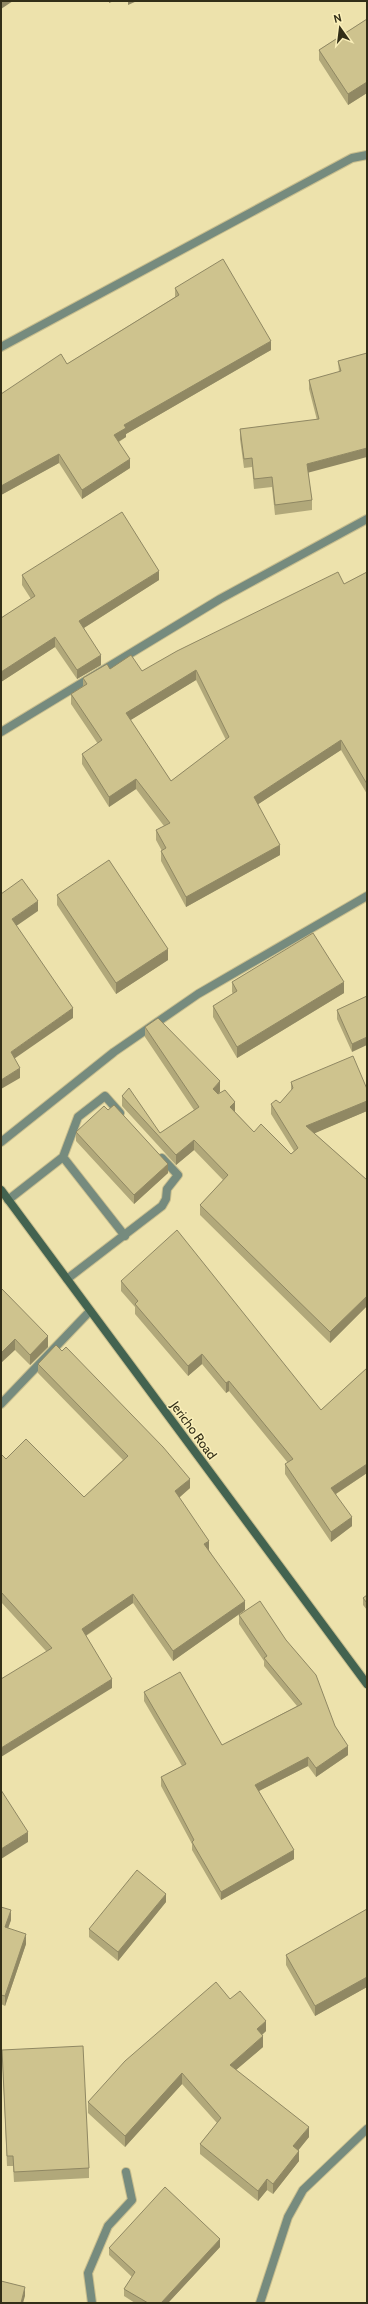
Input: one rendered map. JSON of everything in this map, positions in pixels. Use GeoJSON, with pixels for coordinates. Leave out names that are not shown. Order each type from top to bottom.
{"type":"FeatureCollection","features":[{"type":"Feature","properties":{"kind":"street"},"geometry":{"type":"LineString","coordinates":[[1,347],[352,158],[367,156]]}},
{"type":"Feature","properties":{"kind":"street"},"geometry":{"type":"LineString","coordinates":[[1,732],[220,599],[367,519]]}},
{"type":"Feature","properties":{"kind":"street"},"geometry":{"type":"LineString","coordinates":[[1,1142],[114,1052],[198,994],[367,896]]}},
{"type":"Feature","properties":{"kind":"street"},"geometry":{"type":"LineString","coordinates":[[8,1200],[63,1157],[78,1117],[104,1096],[125,1119]]}},
{"type":"Feature","properties":{"kind":"street"},"geometry":{"type":"LineString","coordinates":[[67,1279],[125,1236],[162,1206],[166,1199],[167,1190],[178,1175],[157,1152]]}},
{"type":"Feature","properties":{"kind":"street"},"geometry":{"type":"LineString","coordinates":[[63,1157],[125,1236]]}},
{"type":"Feature","properties":{"kind":"street","name":"Jericho Road"},"geometry":{"type":"LineString","coordinates":[[1,1190],[367,1684]]}},
{"type":"Feature","properties":{"kind":"street"},"geometry":{"type":"LineString","coordinates":[[1,1404],[90,1311]]}},
{"type":"Feature","properties":{"kind":"street"},"geometry":{"type":"LineString","coordinates":[[260,2303],[288,2217],[303,2190],[367,2129]]}},
{"type":"Feature","properties":{"kind":"street"},"geometry":{"type":"LineString","coordinates":[[92,2303],[88,2273],[108,2226],[132,2200],[126,2172]]}},
{"type":"Feature","properties":{"kind":"building"},"geometry":{"type":"Polygon","coordinates":[[[367,19],[367,82],[348,94],[319,50],[367,19]]]}},
{"type":"Feature","properties":{"kind":"building"},"geometry":{"type":"Polygon","coordinates":[[[223,259],[271,341],[124,425],[126,428],[114,435],[130,459],[82,490],[59,454],[1,486],[1,394],[61,354],[67,364],[179,295],[175,288],[223,259]]]}},
{"type":"Feature","properties":{"kind":"building"},"geometry":{"type":"Polygon","coordinates":[[[367,353],[367,448],[307,464],[312,500],[275,505],[272,477],[254,479],[252,458],[244,459],[240,429],[319,419],[309,380],[341,371],[338,361],[367,353]]]}},
{"type":"Feature","properties":{"kind":"building"},"geometry":{"type":"Polygon","coordinates":[[[122,512],[159,571],[79,621],[101,655],[77,670],[55,637],[1,672],[1,618],[35,596],[22,575],[122,512]]]}},
{"type":"Feature","properties":{"kind":"building"},"geometry":{"type":"Polygon","coordinates":[[[338,572],[344,584],[367,572],[367,784],[341,740],[254,797],[280,845],[186,897],[161,851],[166,848],[156,830],[170,823],[136,779],[109,797],[82,754],[102,740],[71,694],[87,684],[83,678],[107,664],[110,669],[131,655],[142,671],[177,651],[338,572]],[[196,670],[126,713],[171,781],[229,737],[196,670]]]}},
{"type":"Feature","properties":{"kind":"building"},"geometry":{"type":"Polygon","coordinates":[[[109,860],[168,949],[116,983],[57,895],[109,860]]]}},
{"type":"Feature","properties":{"kind":"building"},"geometry":{"type":"Polygon","coordinates":[[[22,879],[38,901],[12,919],[73,1008],[11,1052],[20,1068],[1,1080],[1,894],[22,879]]]}},
{"type":"Feature","properties":{"kind":"building"},"geometry":{"type":"Polygon","coordinates":[[[313,933],[344,982],[237,1047],[213,1006],[237,991],[232,982],[313,933]]]}},
{"type":"Feature","properties":{"kind":"building"},"geometry":{"type":"Polygon","coordinates":[[[367,996],[367,1037],[352,1044],[337,1010],[367,996]]]}},
{"type":"Feature","properties":{"kind":"building"},"geometry":{"type":"Polygon","coordinates":[[[158,1018],[220,1081],[213,1089],[218,1094],[225,1090],[235,1102],[230,1107],[254,1132],[261,1124],[291,1154],[298,1148],[271,1104],[276,1100],[280,1103],[293,1088],[291,1082],[353,1056],[367,1089],[367,1101],[306,1126],[367,1180],[367,1296],[330,1332],[200,1205],[228,1175],[194,1140],[176,1155],[122,1096],[129,1088],[160,1133],[199,1107],[145,1027],[158,1018]]]}},
{"type":"Feature","properties":{"kind":"building"},"geometry":{"type":"Polygon","coordinates":[[[114,1105],[168,1164],[134,1195],[76,1132],[104,1106],[108,1110],[114,1105]]]}},
{"type":"Feature","properties":{"kind":"building"},"geometry":{"type":"Polygon","coordinates":[[[177,1230],[321,1410],[367,1368],[367,1464],[331,1488],[352,1517],[331,1532],[285,1464],[293,1459],[229,1381],[226,1383],[202,1354],[188,1366],[135,1304],[138,1301],[121,1281],[177,1230]]]}},
{"type":"Feature","properties":{"kind":"building"},"geometry":{"type":"Polygon","coordinates":[[[1,1288],[48,1336],[30,1355],[15,1339],[1,1353],[1,1288]]]}},
{"type":"Feature","properties":{"kind":"building"},"geometry":{"type":"Polygon","coordinates":[[[56,1345],[62,1351],[66,1347],[163,1447],[190,1479],[175,1491],[209,1541],[204,1544],[245,1601],[173,1651],[133,1594],[82,1629],[112,1679],[1,1748],[1,1679],[52,1648],[1,1592],[1,1454],[6,1459],[26,1439],[84,1497],[128,1456],[38,1364],[56,1345]]]}},
{"type":"Feature","properties":{"kind":"building"},"geometry":{"type":"Polygon","coordinates":[[[367,1595],[367,1603],[363,1598],[367,1595]]]}},
{"type":"Feature","properties":{"kind":"building"},"geometry":{"type":"Polygon","coordinates":[[[260,1601],[286,1640],[316,1675],[335,1726],[348,1746],[316,1768],[308,1757],[255,1785],[294,1850],[221,1892],[192,1842],[194,1840],[161,1777],[186,1764],[144,1692],[180,1672],[222,1745],[302,1704],[264,1658],[267,1656],[239,1615],[260,1601]]]}},
{"type":"Feature","properties":{"kind":"building"},"geometry":{"type":"Polygon","coordinates":[[[1,1790],[28,1832],[1,1849],[1,1790]]]}},
{"type":"Feature","properties":{"kind":"building"},"geometry":{"type":"Polygon","coordinates":[[[137,1870],[166,1894],[118,1952],[89,1929],[137,1870]]]}},
{"type":"Feature","properties":{"kind":"building"},"geometry":{"type":"Polygon","coordinates":[[[1,1907],[11,1910],[5,1927],[26,1934],[5,1996],[1,1995],[1,1907]]]}},
{"type":"Feature","properties":{"kind":"building"},"geometry":{"type":"Polygon","coordinates":[[[367,1909],[367,1977],[315,2006],[286,1955],[367,1909]]]}},
{"type":"Feature","properties":{"kind":"building"},"geometry":{"type":"Polygon","coordinates":[[[216,1982],[230,1999],[240,1991],[266,2021],[257,2029],[263,2036],[230,2065],[309,2127],[293,2146],[299,2151],[273,2184],[267,2179],[258,2191],[200,2144],[221,2118],[182,2073],[125,2136],[88,2102],[125,2061],[216,1982]]]}},
{"type":"Feature","properties":{"kind":"building"},"geometry":{"type":"Polygon","coordinates":[[[83,2046],[89,2168],[14,2172],[13,2156],[7,2156],[2,2050],[83,2046]]]}},
{"type":"Feature","properties":{"kind":"building"},"geometry":{"type":"Polygon","coordinates":[[[165,2187],[220,2239],[161,2303],[148,2303],[124,2289],[135,2272],[109,2248],[165,2187]]]}},
{"type":"Feature","properties":{"kind":"building"},"geometry":{"type":"Polygon","coordinates":[[[1,2281],[25,2287],[21,2303],[1,2303],[1,2281]]]}}]}
